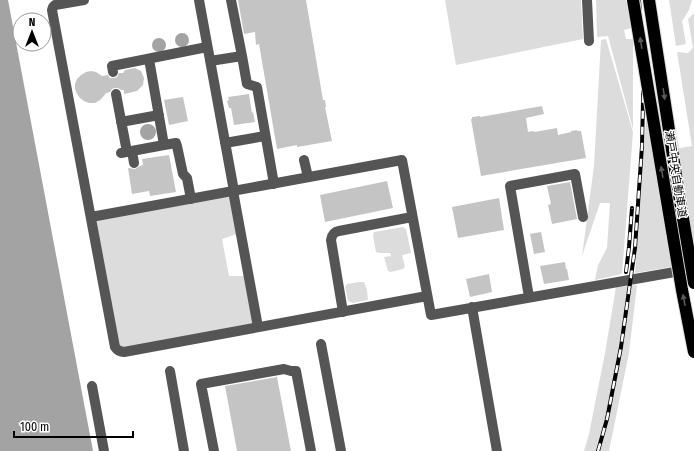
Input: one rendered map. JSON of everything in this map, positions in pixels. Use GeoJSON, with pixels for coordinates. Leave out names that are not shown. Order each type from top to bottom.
{"type":"FeatureCollection","features":[{"type":"Feature","properties":{"kind":"highway","name":"瀬戸中央自動車道"},"geometry":{"type":"LineString","coordinates":[[633,0],[682,290],[694,352]]}},
{"type":"Feature","properties":{"kind":"highway","name":"瀬戸中央自動車道"},"geometry":{"type":"LineString","coordinates":[[649,0],[694,283]]}},
{"type":"Feature","properties":{"kind":"street"},"geometry":{"type":"LineString","coordinates":[[84,0],[55,5],[52,10],[115,347],[118,351],[124,352],[427,296]]}},
{"type":"Feature","properties":{"kind":"street"},"geometry":{"type":"LineString","coordinates":[[199,0],[258,327]]}},
{"type":"Feature","properties":{"kind":"street"},"geometry":{"type":"LineString","coordinates":[[231,0],[247,84],[257,87],[274,184]]}},
{"type":"Feature","properties":{"kind":"street"},"geometry":{"type":"LineString","coordinates":[[587,0],[589,41]]}},
{"type":"Feature","properties":{"kind":"street"},"geometry":{"type":"LineString","coordinates":[[113,72],[112,66],[207,47]]}},
{"type":"Feature","properties":{"kind":"street"},"geometry":{"type":"LineString","coordinates":[[210,61],[242,56]]}},
{"type":"Feature","properties":{"kind":"street"},"geometry":{"type":"LineString","coordinates":[[149,59],[161,116],[164,145]]}},
{"type":"Feature","properties":{"kind":"street"},"geometry":{"type":"LineString","coordinates":[[116,94],[127,152],[134,163]]}},
{"type":"Feature","properties":{"kind":"street"},"geometry":{"type":"LineString","coordinates":[[122,122],[161,116]]}},
{"type":"Feature","properties":{"kind":"street"},"geometry":{"type":"LineString","coordinates":[[225,143],[265,136]]}},
{"type":"Feature","properties":{"kind":"street"},"geometry":{"type":"LineString","coordinates":[[127,152],[176,143],[183,174],[187,178],[191,199]]}},
{"type":"Feature","properties":{"kind":"street"},"geometry":{"type":"LineString","coordinates":[[304,160],[308,177]]}},
{"type":"Feature","properties":{"kind":"street"},"geometry":{"type":"LineString","coordinates":[[91,217],[402,160],[431,315],[694,268]]}},
{"type":"Feature","properties":{"kind":"street"},"geometry":{"type":"LineString","coordinates":[[529,297],[510,186],[575,174],[583,217]]}},
{"type":"Feature","properties":{"kind":"street"},"geometry":{"type":"LineString","coordinates":[[343,312],[331,240],[332,236],[335,232],[339,231],[412,217]]}},
{"type":"Feature","properties":{"kind":"street"},"geometry":{"type":"LineString","coordinates":[[472,307],[497,451]]}},
{"type":"Feature","properties":{"kind":"street"},"geometry":{"type":"LineString","coordinates":[[321,344],[341,451]]}},
{"type":"Feature","properties":{"kind":"street"},"geometry":{"type":"LineString","coordinates":[[214,451],[201,384],[284,369],[291,372],[296,371],[311,451]]}},
{"type":"Feature","properties":{"kind":"street"},"geometry":{"type":"LineString","coordinates":[[170,371],[184,451]]}},
{"type":"Feature","properties":{"kind":"street"},"geometry":{"type":"LineString","coordinates":[[92,386],[104,451]]}},
{"type":"Feature","properties":{"kind":"shaded area"},"geometry":{"type":"Polygon","coordinates":[[[0,0],[8,0],[12,21],[12,52],[18,52],[93,451],[0,451],[0,0]]]}},
{"type":"Feature","properties":{"kind":"shaded area"},"geometry":{"type":"Polygon","coordinates":[[[445,0],[581,0],[583,39],[456,65],[445,0]]]}},
{"type":"Feature","properties":{"kind":"shaded area"},"geometry":{"type":"Polygon","coordinates":[[[596,0],[626,0],[631,28],[624,30],[626,39],[633,39],[633,129],[608,36],[597,37],[596,0]]]}},
{"type":"Feature","properties":{"kind":"shaded area"},"geometry":{"type":"Polygon","coordinates":[[[669,0],[692,0],[689,10],[682,21],[686,44],[676,46],[669,0]]]}},
{"type":"Feature","properties":{"kind":"shaded area"},"geometry":{"type":"Polygon","coordinates":[[[694,13],[694,263],[635,273],[647,106],[655,152],[692,146],[677,52],[688,53],[693,48],[688,19],[694,13]]]}},
{"type":"Feature","properties":{"kind":"shaded area"},"geometry":{"type":"Polygon","coordinates":[[[182,33],[187,35],[189,40],[187,45],[182,47],[177,45],[175,40],[177,35],[182,33]]]}},
{"type":"Feature","properties":{"kind":"shaded area"},"geometry":{"type":"Polygon","coordinates":[[[159,38],[164,40],[166,45],[164,50],[159,52],[154,50],[152,45],[154,40],[159,38]]]}},
{"type":"Feature","properties":{"kind":"shaded area"},"geometry":{"type":"Polygon","coordinates":[[[606,39],[633,132],[622,274],[595,280],[598,265],[607,248],[610,203],[600,203],[582,256],[594,166],[601,40],[606,39]]]}},
{"type":"Feature","properties":{"kind":"shaded area"},"geometry":{"type":"Polygon","coordinates":[[[148,124],[154,126],[156,132],[154,138],[148,140],[142,138],[140,132],[142,126],[148,124]]]}},
{"type":"Feature","properties":{"kind":"shaded area"},"geometry":{"type":"Polygon","coordinates":[[[229,196],[237,234],[222,239],[229,276],[245,276],[254,323],[123,348],[118,345],[96,222],[98,220],[229,196]]]}},
{"type":"Feature","properties":{"kind":"shaded area"},"geometry":{"type":"Polygon","coordinates":[[[403,227],[406,229],[411,253],[402,255],[405,267],[403,269],[391,272],[388,271],[384,257],[391,256],[390,253],[376,252],[373,236],[374,232],[403,227]]]}},
{"type":"Feature","properties":{"kind":"shaded area"},"geometry":{"type":"Polygon","coordinates":[[[364,282],[368,300],[353,303],[348,301],[345,287],[347,284],[364,282]]]}},
{"type":"Feature","properties":{"kind":"shaded area"},"geometry":{"type":"Polygon","coordinates":[[[637,285],[629,353],[609,451],[584,451],[589,434],[605,353],[616,287],[637,285]]]}},
{"type":"Feature","properties":{"kind":"building"},"geometry":{"type":"Polygon","coordinates":[[[238,0],[306,0],[323,100],[325,100],[332,141],[277,149],[259,44],[256,45],[255,32],[244,34],[238,0]]]}},
{"type":"Feature","properties":{"kind":"building"},"geometry":{"type":"Polygon","coordinates":[[[135,68],[141,71],[144,78],[143,85],[137,91],[124,94],[124,90],[114,88],[95,103],[89,103],[80,98],[75,89],[77,79],[86,72],[96,72],[102,76],[108,75],[110,78],[114,78],[117,77],[119,73],[123,73],[125,70],[135,68]]]}},
{"type":"Feature","properties":{"kind":"building"},"geometry":{"type":"Polygon","coordinates":[[[249,94],[255,122],[234,125],[231,108],[229,108],[227,101],[229,100],[228,97],[249,94]]]}},
{"type":"Feature","properties":{"kind":"building"},"geometry":{"type":"Polygon","coordinates":[[[183,97],[188,121],[169,125],[164,100],[183,97]]]}},
{"type":"Feature","properties":{"kind":"building"},"geometry":{"type":"Polygon","coordinates":[[[542,106],[544,114],[526,118],[528,132],[557,128],[558,135],[571,131],[581,131],[586,158],[481,176],[471,119],[472,117],[480,117],[542,106]]]}},
{"type":"Feature","properties":{"kind":"building"},"geometry":{"type":"Polygon","coordinates":[[[169,155],[176,192],[150,196],[149,191],[132,194],[128,168],[135,169],[143,165],[142,159],[169,155]]]}},
{"type":"Feature","properties":{"kind":"building"},"geometry":{"type":"Polygon","coordinates":[[[387,181],[393,208],[325,222],[320,195],[387,181]]]}},
{"type":"Feature","properties":{"kind":"building"},"geometry":{"type":"Polygon","coordinates":[[[570,182],[577,219],[552,224],[548,205],[551,204],[547,186],[570,182]]]}},
{"type":"Feature","properties":{"kind":"building"},"geometry":{"type":"Polygon","coordinates":[[[499,198],[504,230],[458,238],[452,207],[499,198]]]}},
{"type":"Feature","properties":{"kind":"building"},"geometry":{"type":"Polygon","coordinates":[[[541,232],[545,252],[534,254],[530,234],[541,232]]]}},
{"type":"Feature","properties":{"kind":"building"},"geometry":{"type":"Polygon","coordinates":[[[565,262],[569,280],[544,284],[540,266],[565,262]]]}},
{"type":"Feature","properties":{"kind":"building"},"geometry":{"type":"Polygon","coordinates":[[[489,274],[492,292],[470,297],[466,279],[489,274]]]}},
{"type":"Feature","properties":{"kind":"building"},"geometry":{"type":"Polygon","coordinates":[[[277,377],[291,451],[237,451],[225,386],[277,377]]]}},
{"type":"Feature","properties":{"kind":"railway"},"geometry":{"type":"LineString","coordinates":[[598,451],[607,419],[621,347],[635,248],[642,146],[643,101],[643,54],[639,0]]}},
{"type":"Feature","properties":{"kind":"railway"},"geometry":{"type":"LineString","coordinates":[[626,272],[632,208]]}}]}
